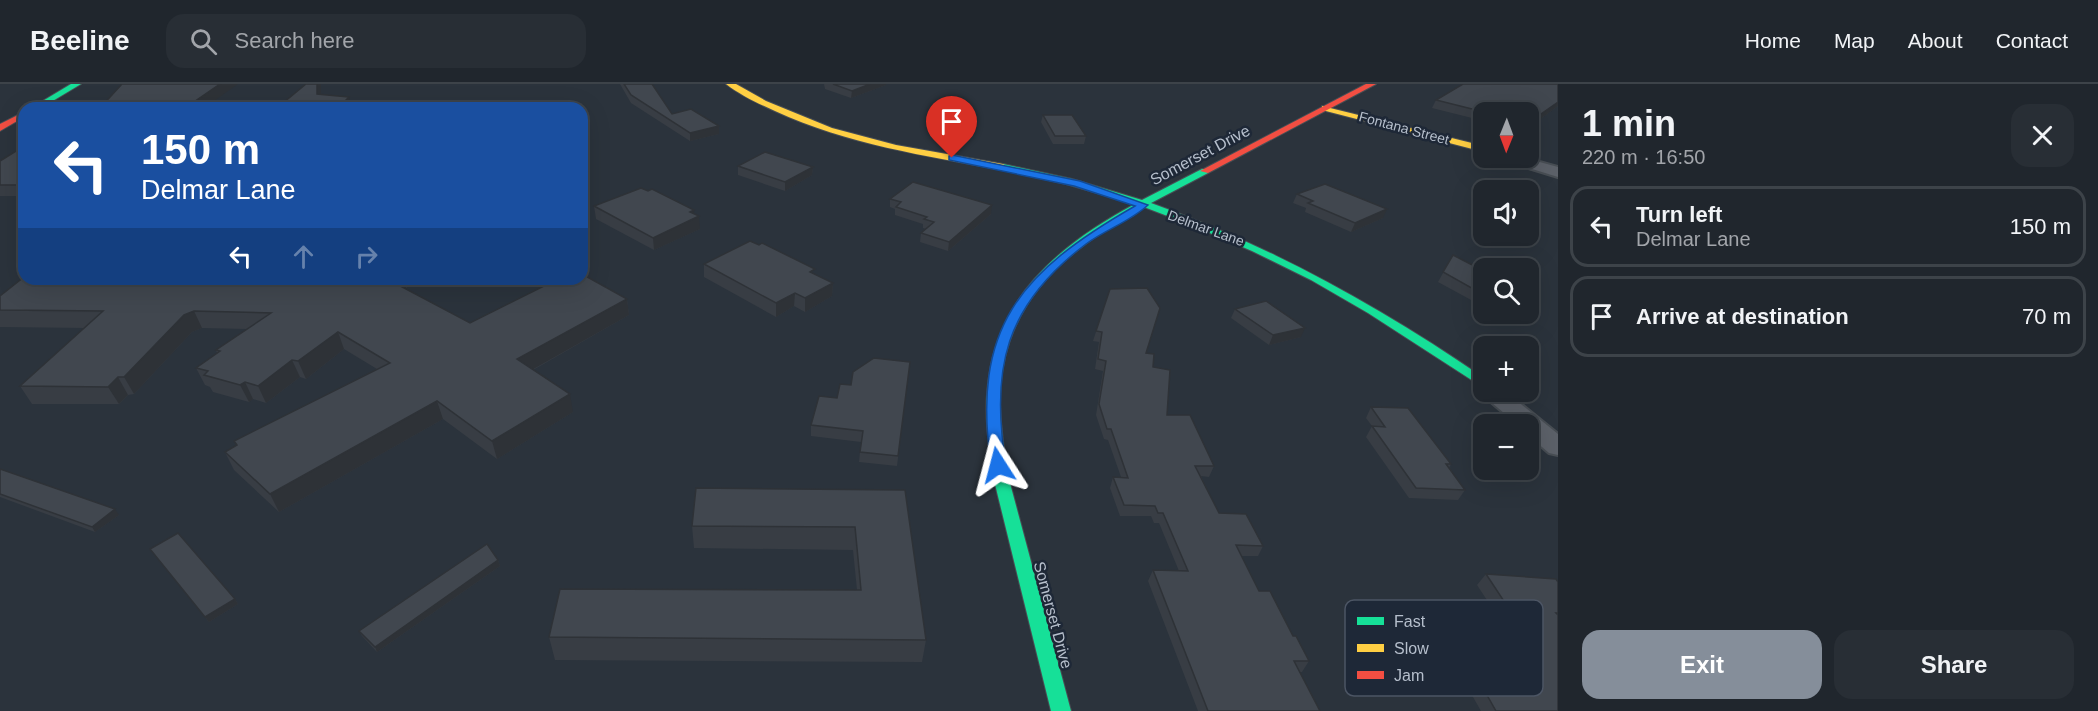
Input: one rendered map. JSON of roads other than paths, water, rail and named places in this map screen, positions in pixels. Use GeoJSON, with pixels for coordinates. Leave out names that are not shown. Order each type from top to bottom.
{"type":"FeatureCollection","features":[{"type":"Feature","properties":{"kind":"street"},"geometry":{"type":"LineString","coordinates":[[46,102],[77,84]]}},
{"type":"Feature","properties":{"kind":"street","name":"Delmar Lane"},"geometry":{"type":"LineString","coordinates":[[730,84],[763,104],[830,130],[900,148],[1054,178],[1223,232],[1306,270],[1367,303],[1428,342],[1473,376]]}},
{"type":"Feature","properties":{"kind":"street","name":"Somerset Drive"},"geometry":{"type":"LineString","coordinates":[[1061,711],[1001,485],[992,426],[993,380],[1001,346],[1014,316],[1036,284],[1063,256],[1092,235],[1143,205],[1372,84]]}},
{"type":"Feature","properties":{"kind":"street","name":"Fontana Street"},"geometry":{"type":"LineString","coordinates":[[1325,108],[1473,146]]}},
{"type":"Feature","properties":{"kind":"street"},"geometry":{"type":"LineString","coordinates":[[0,128],[18,118]]}},
{"type":"Feature","properties":{"kind":"street"},"geometry":{"type":"LineString","coordinates":[[1539,166],[1558,172]]}},
{"type":"Feature","properties":{"kind":"street"},"geometry":{"type":"LineString","coordinates":[[1505,402],[1558,447]]}}]}
